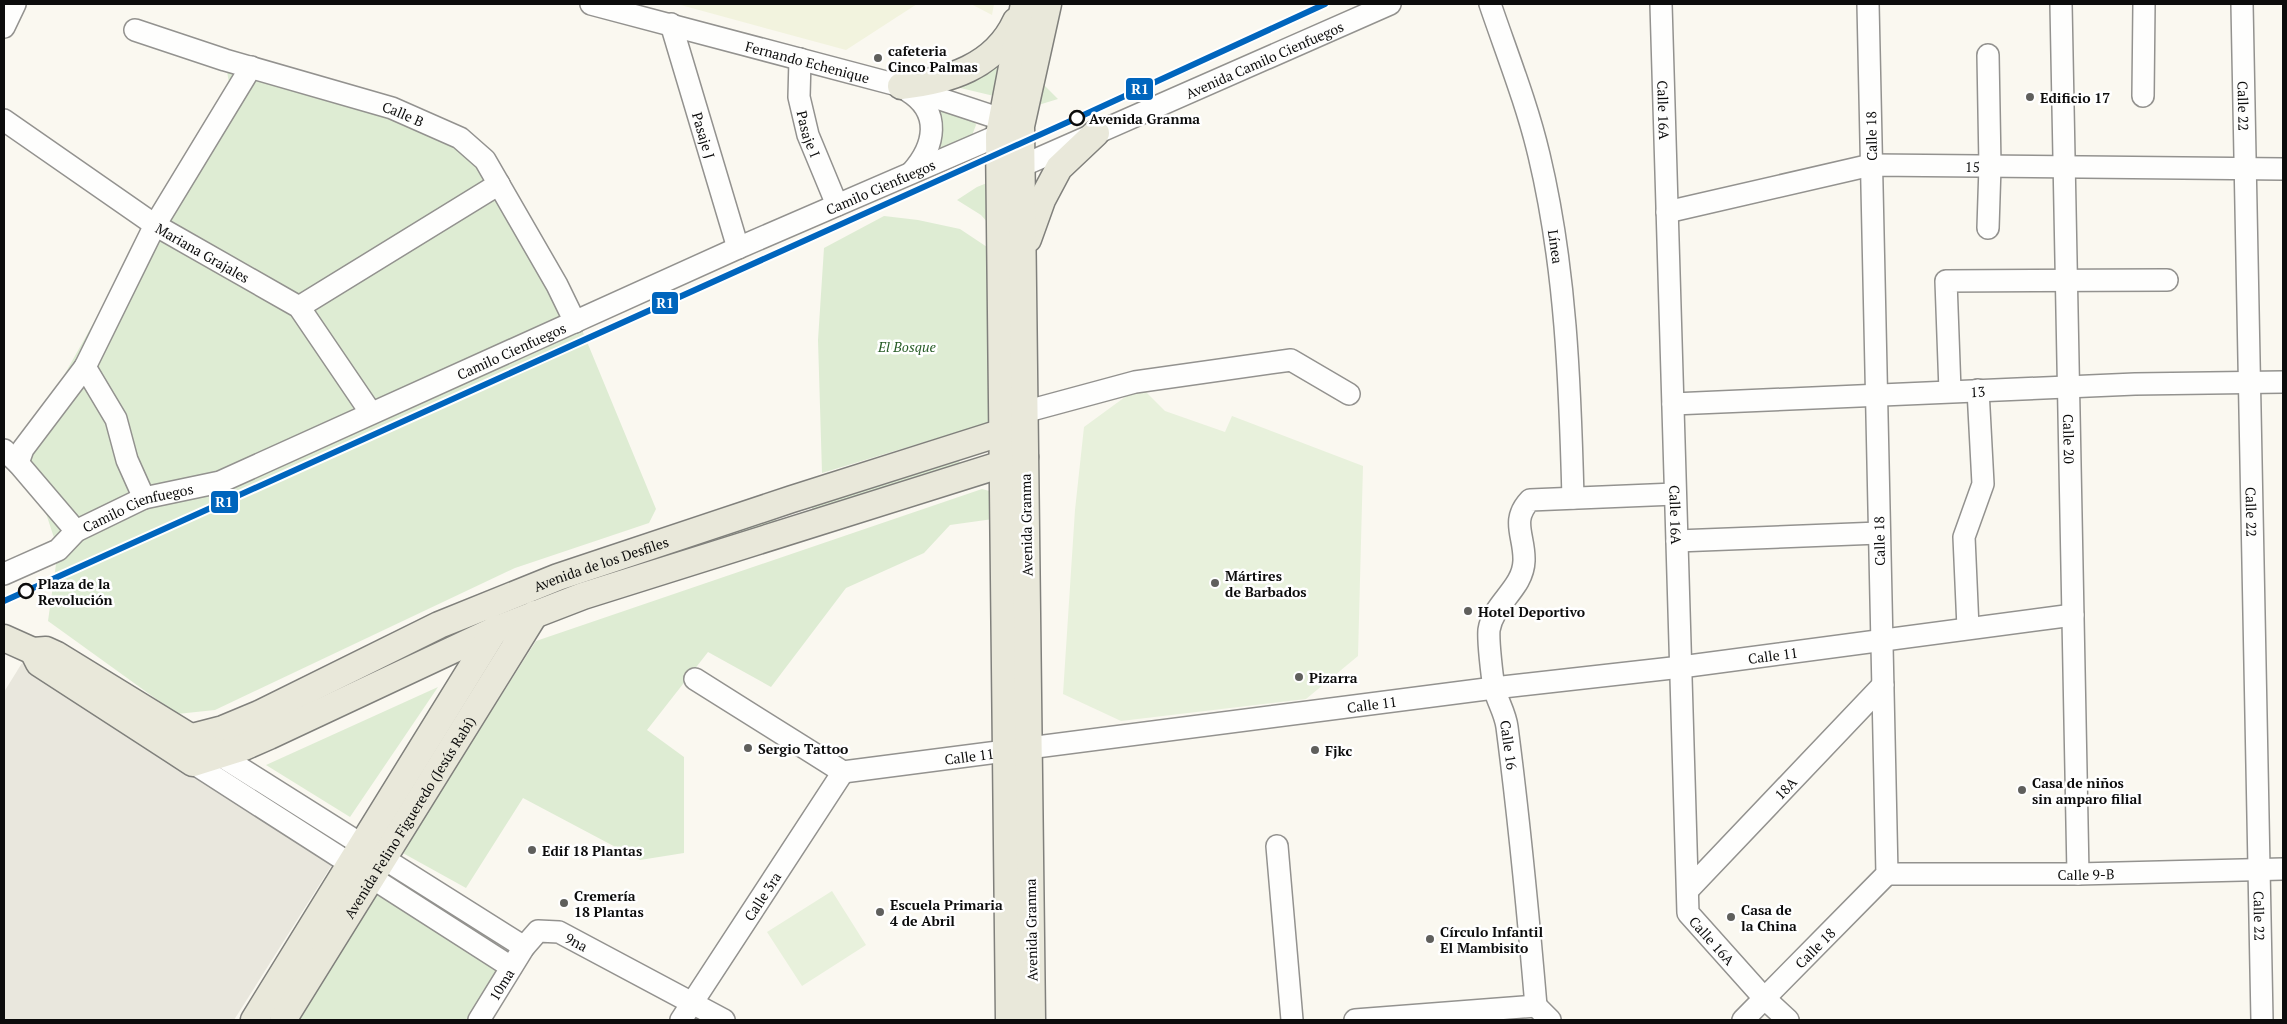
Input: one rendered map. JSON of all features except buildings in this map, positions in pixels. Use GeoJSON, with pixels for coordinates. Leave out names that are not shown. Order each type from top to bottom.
{"type":"FeatureCollection","features":[{"type":"Feature","properties":{"kind":"main road"},"geometry":{"type":"LineString","coordinates":[[901,86],[932,83],[949,78],[978,64],[1008,36],[1024,4]]}},
{"type":"Feature","properties":{"kind":"main road","name":"Avenida Granma"},"geometry":{"type":"LineString","coordinates":[[1009,1020],[1017,750],[1014,460],[1022,264],[1007,127],[1024,4]]}},
{"type":"Feature","properties":{"kind":"main road","name":"Avenida Granma"},"geometry":{"type":"LineString","coordinates":[[1007,127],[1048,4]]}},
{"type":"Feature","properties":{"kind":"main road"},"geometry":{"type":"LineString","coordinates":[[1022,264],[1032,226],[1042,200],[1059,168],[1096,133]]}},
{"type":"Feature","properties":{"kind":"main road","name":"Avenida Granma"},"geometry":{"type":"LineString","coordinates":[[1011,171],[1017,423]]}},
{"type":"Feature","properties":{"kind":"main road","name":"Avenida de los Desfiles"},"geometry":{"type":"LineString","coordinates":[[192,750],[222,729],[259,714],[439,625],[526,590],[1017,423]]}},
{"type":"Feature","properties":{"kind":"main road","name":"Avenida de los Desfiles"},"geometry":{"type":"LineString","coordinates":[[218,754],[244,747],[495,630],[583,596],[1014,460]]}},
{"type":"Feature","properties":{"kind":"main road"},"geometry":{"type":"LineString","coordinates":[[792,499],[800,527]]}},
{"type":"Feature","properties":{"kind":"main road","name":"Avenida Felino Figueredo (Jesús Rabí)"},"geometry":{"type":"LineString","coordinates":[[283,1020],[367,862],[495,630],[526,590]]}},
{"type":"Feature","properties":{"kind":"main road","name":"Avenida Felino Figueredo (Jesús Rabí)"},"geometry":{"type":"LineString","coordinates":[[254,1020],[367,862],[535,614]]}},
{"type":"Feature","properties":{"kind":"main road"},"geometry":{"type":"LineString","coordinates":[[14,648],[46,650],[192,750],[218,754]]}},
{"type":"Feature","properties":{"kind":"main road","name":"Avenida Granma"},"geometry":{"type":"LineString","coordinates":[[1017,750],[1032,1020]]}},
{"type":"Feature","properties":{"kind":"street"},"geometry":{"type":"LineString","coordinates":[[4,27],[15,4]]}},
{"type":"Feature","properties":{"kind":"street","name":"Fernando Echenique"},"geometry":{"type":"LineString","coordinates":[[591,4],[901,86],[1007,127]]}},
{"type":"Feature","properties":{"kind":"street","name":"Avenida Camilo Cienfuegos"},"geometry":{"type":"LineString","coordinates":[[1011,171],[1390,4]]}},
{"type":"Feature","properties":{"kind":"street","name":"Línea"},"geometry":{"type":"LineString","coordinates":[[1490,4],[1539,155],[1554,233],[1564,305],[1570,383],[1574,498]]}},
{"type":"Feature","properties":{"kind":"street","name":"Calle 16A"},"geometry":{"type":"LineString","coordinates":[[1661,4],[1688,913],[1764,998],[1788,1020]]}},
{"type":"Feature","properties":{"kind":"street","name":"Calle 18"},"geometry":{"type":"LineString","coordinates":[[1743,1020],[1887,874],[1868,4]]}},
{"type":"Feature","properties":{"kind":"street","name":"Calle 20"},"geometry":{"type":"LineString","coordinates":[[2061,4],[2078,874]]}},
{"type":"Feature","properties":{"kind":"street"},"geometry":{"type":"LineString","coordinates":[[2143,96],[2144,4]]}},
{"type":"Feature","properties":{"kind":"street","name":"Calle 22"},"geometry":{"type":"LineString","coordinates":[[2242,4],[2262,1020]]}},
{"type":"Feature","properties":{"kind":"street","name":"Pasaje J"},"geometry":{"type":"LineString","coordinates":[[671,24],[738,248]]}},
{"type":"Feature","properties":{"kind":"street","name":"Calle B"},"geometry":{"type":"LineString","coordinates":[[135,30],[251,67],[392,108],[460,138],[485,160],[557,285],[575,322]]}},
{"type":"Feature","properties":{"kind":"street"},"geometry":{"type":"LineString","coordinates":[[1988,55],[1990,166],[1988,228]]}},
{"type":"Feature","properties":{"kind":"street","name":"Pasaje I"},"geometry":{"type":"LineString","coordinates":[[800,59],[799,97],[808,135],[837,205]]}},
{"type":"Feature","properties":{"kind":"street"},"geometry":{"type":"LineString","coordinates":[[76,531],[11,457],[23,449],[85,367],[155,225],[251,67]]}},
{"type":"Feature","properties":{"kind":"street"},"geometry":{"type":"LineString","coordinates":[[901,86],[922,101],[932,126],[928,150],[912,172]]}},
{"type":"Feature","properties":{"kind":"street","name":"Mariana Grajales"},"geometry":{"type":"LineString","coordinates":[[4,120],[155,225],[299,307],[370,413]]}},
{"type":"Feature","properties":{"kind":"street","name":"Camilo Cienfuegos"},"geometry":{"type":"LineString","coordinates":[[4,574],[58,550],[76,531],[144,498],[220,482],[738,248],[912,172],[1007,127]]}},
{"type":"Feature","properties":{"kind":"street","name":"15"},"geometry":{"type":"LineString","coordinates":[[1667,212],[1871,165],[2283,168]]}},
{"type":"Feature","properties":{"kind":"street"},"geometry":{"type":"LineString","coordinates":[[299,307],[500,184]]}},
{"type":"Feature","properties":{"kind":"street"},"geometry":{"type":"LineString","coordinates":[[1950,391],[1946,281],[2167,280]]}},
{"type":"Feature","properties":{"kind":"street"},"geometry":{"type":"LineString","coordinates":[[1017,423],[1135,382],[1291,360],[1349,394]]}},
{"type":"Feature","properties":{"kind":"street"},"geometry":{"type":"LineString","coordinates":[[85,367],[116,419],[127,460],[144,498]]}},
{"type":"Feature","properties":{"kind":"street","name":"13"},"geometry":{"type":"LineString","coordinates":[[1673,404],[1876,393],[2069,386],[2283,382]]}},
{"type":"Feature","properties":{"kind":"street"},"geometry":{"type":"LineString","coordinates":[[1968,628],[1964,537],[1983,484],[1978,390]]}},
{"type":"Feature","properties":{"kind":"street"},"geometry":{"type":"LineString","coordinates":[[1574,498],[1676,494]]}},
{"type":"Feature","properties":{"kind":"street","name":"Calle 16"},"geometry":{"type":"LineString","coordinates":[[1543,1013],[1505,713],[1494,688],[1489,630],[1501,603],[1519,582],[1524,561],[1519,520],[1522,508],[1530,500],[1574,498]]}},
{"type":"Feature","properties":{"kind":"street"},"geometry":{"type":"LineString","coordinates":[[1677,541],[1879,533]]}},
{"type":"Feature","properties":{"kind":"street","name":"Calle 11"},"geometry":{"type":"LineString","coordinates":[[843,772],[1494,688],[1681,668],[2073,615]]}},
{"type":"Feature","properties":{"kind":"street"},"geometry":{"type":"LineString","coordinates":[[695,679],[843,772]]}},
{"type":"Feature","properties":{"kind":"street","name":"18A"},"geometry":{"type":"LineString","coordinates":[[1688,890],[1883,685]]}},
{"type":"Feature","properties":{"kind":"street"},"geometry":{"type":"LineString","coordinates":[[192,750],[367,862],[524,947]]}},
{"type":"Feature","properties":{"kind":"street"},"geometry":{"type":"LineString","coordinates":[[218,754],[511,967]]}},
{"type":"Feature","properties":{"kind":"street","name":"Calle 3ra"},"geometry":{"type":"LineString","coordinates":[[681,1020],[843,772]]}},
{"type":"Feature","properties":{"kind":"street"},"geometry":{"type":"LineString","coordinates":[[1277,846],[1292,1020]]}},
{"type":"Feature","properties":{"kind":"street","name":"Calle 9-B"},"geometry":{"type":"LineString","coordinates":[[1887,874],[2078,874],[2259,868],[2283,869]]}},
{"type":"Feature","properties":{"kind":"street","name":"9na"},"geometry":{"type":"LineString","coordinates":[[524,947],[538,931],[559,932],[724,1020]]}},
{"type":"Feature","properties":{"kind":"street","name":"10ma"},"geometry":{"type":"LineString","coordinates":[[479,1020],[524,947]]}},
{"type":"Feature","properties":{"kind":"street"},"geometry":{"type":"LineString","coordinates":[[1355,1020],[1543,1013]]}},
{"type":"Feature","properties":{"kind":"green space"},"geometry":{"type":"Polygon","coordinates":[[[677,4],[917,4],[846,50],[677,4]]]}},
{"type":"Feature","properties":{"kind":"green space"},"geometry":{"type":"Polygon","coordinates":[[[971,4],[994,4],[992,15],[971,4]]]}},
{"type":"Feature","properties":{"kind":"green space"},"geometry":{"type":"Polygon","coordinates":[[[1001,58],[994,96],[952,86],[1001,58]]]}},
{"type":"Feature","properties":{"kind":"green space"},"geometry":{"type":"Polygon","coordinates":[[[225,60],[460,138],[578,320],[656,509],[649,523],[515,568],[215,710],[177,714],[48,621],[58,550],[41,498],[17,449],[49,402],[98,315],[232,100],[225,60]]]}},
{"type":"Feature","properties":{"kind":"green space"},"geometry":{"type":"Polygon","coordinates":[[[1040,76],[1044,85],[1058,99],[1035,106],[1040,76]]]}},
{"type":"Feature","properties":{"kind":"green space"},"geometry":{"type":"Polygon","coordinates":[[[931,101],[972,115],[976,125],[971,138],[934,154],[931,101]]]}},
{"type":"Feature","properties":{"kind":"green space"},"geometry":{"type":"Polygon","coordinates":[[[992,181],[989,224],[981,215],[957,200],[977,187],[992,181]]]}},
{"type":"Feature","properties":{"kind":"green space","name":"El Bosque"},"geometry":{"type":"Polygon","coordinates":[[[884,216],[918,220],[960,229],[990,249],[997,420],[822,473],[818,340],[824,248],[884,216]]]}},
{"type":"Feature","properties":{"kind":"green space","name":"Mártires de Barbados"},"geometry":{"type":"Polygon","coordinates":[[[1140,386],[1165,411],[1225,432],[1232,416],[1363,466],[1358,656],[1306,699],[1121,721],[1063,694],[1075,510],[1084,427],[1140,386]]]}},
{"type":"Feature","properties":{"kind":"green space"},"geometry":{"type":"Polygon","coordinates":[[[958,457],[961,467],[813,512],[810,502],[958,457]]]}},
{"type":"Feature","properties":{"kind":"green space"},"geometry":{"type":"Polygon","coordinates":[[[982,489],[993,492],[993,519],[950,525],[924,553],[846,588],[771,687],[708,652],[647,730],[684,757],[684,853],[640,860],[523,798],[466,888],[401,852],[536,641],[982,489]]]}},
{"type":"Feature","properties":{"kind":"green space"},"geometry":{"type":"Polygon","coordinates":[[[775,514],[777,524],[576,586],[573,579],[775,514]]]}},
{"type":"Feature","properties":{"kind":"green space"},"geometry":{"type":"Polygon","coordinates":[[[438,687],[350,817],[266,765],[438,687]]]}},
{"type":"Feature","properties":{"kind":"green space"},"geometry":{"type":"Polygon","coordinates":[[[396,880],[497,942],[494,946],[393,885],[396,880]]]}},
{"type":"Feature","properties":{"kind":"green space"},"geometry":{"type":"Polygon","coordinates":[[[371,889],[499,967],[466,1020],[289,1020],[371,889]]]}},
{"type":"Feature","properties":{"kind":"green space"},"geometry":{"type":"Polygon","coordinates":[[[832,891],[866,945],[802,986],[767,932],[832,891]]]}},
{"type":"Feature","properties":{"kind":"shaded area"},"geometry":{"type":"Polygon","coordinates":[[[22,663],[335,860],[234,1020],[4,1020],[4,692],[22,663]]]}},
{"type":"Feature","properties":{"kind":"transit line","name":"R1"},"geometry":{"type":"LineString","coordinates":[[4,601],[1077,118],[1325,4]]}},
{"type":"Feature","properties":{"kind":"place","name":"cafeteria Cinco Palmas"},"geometry":{"type":"Point","coordinates":[878,58]}},
{"type":"Feature","properties":{"kind":"place","name":"Edificio 17"},"geometry":{"type":"Point","coordinates":[2030,97]}},
{"type":"Feature","properties":{"kind":"place","name":"Avenida Granma"},"geometry":{"type":"Point","coordinates":[1077,118]}},
{"type":"Feature","properties":{"kind":"place","name":"Mártires de Barbados"},"geometry":{"type":"Point","coordinates":[1215,583]}},
{"type":"Feature","properties":{"kind":"place","name":"Plaza de la Revolución"},"geometry":{"type":"Point","coordinates":[26,591]}},
{"type":"Feature","properties":{"kind":"place","name":"Hotel Deportivo"},"geometry":{"type":"Point","coordinates":[1468,611]}},
{"type":"Feature","properties":{"kind":"place","name":"Pizarra"},"geometry":{"type":"Point","coordinates":[1299,677]}},
{"type":"Feature","properties":{"kind":"place","name":"Sergio Tattoo"},"geometry":{"type":"Point","coordinates":[748,748]}},
{"type":"Feature","properties":{"kind":"place","name":"Fjkc"},"geometry":{"type":"Point","coordinates":[1315,750]}},
{"type":"Feature","properties":{"kind":"place","name":"Casa de niños sin amparo filial"},"geometry":{"type":"Point","coordinates":[2022,790]}},
{"type":"Feature","properties":{"kind":"place","name":"Edif 18 Plantas"},"geometry":{"type":"Point","coordinates":[532,850]}},
{"type":"Feature","properties":{"kind":"place","name":"Cremería 18 Plantas"},"geometry":{"type":"Point","coordinates":[564,903]}},
{"type":"Feature","properties":{"kind":"place","name":"Escuela Primaria 4 de Abril"},"geometry":{"type":"Point","coordinates":[880,912]}},
{"type":"Feature","properties":{"kind":"place","name":"Casa de la China"},"geometry":{"type":"Point","coordinates":[1731,917]}},
{"type":"Feature","properties":{"kind":"place","name":"Círculo Infantil El Mambisito"},"geometry":{"type":"Point","coordinates":[1430,939]}}]}
